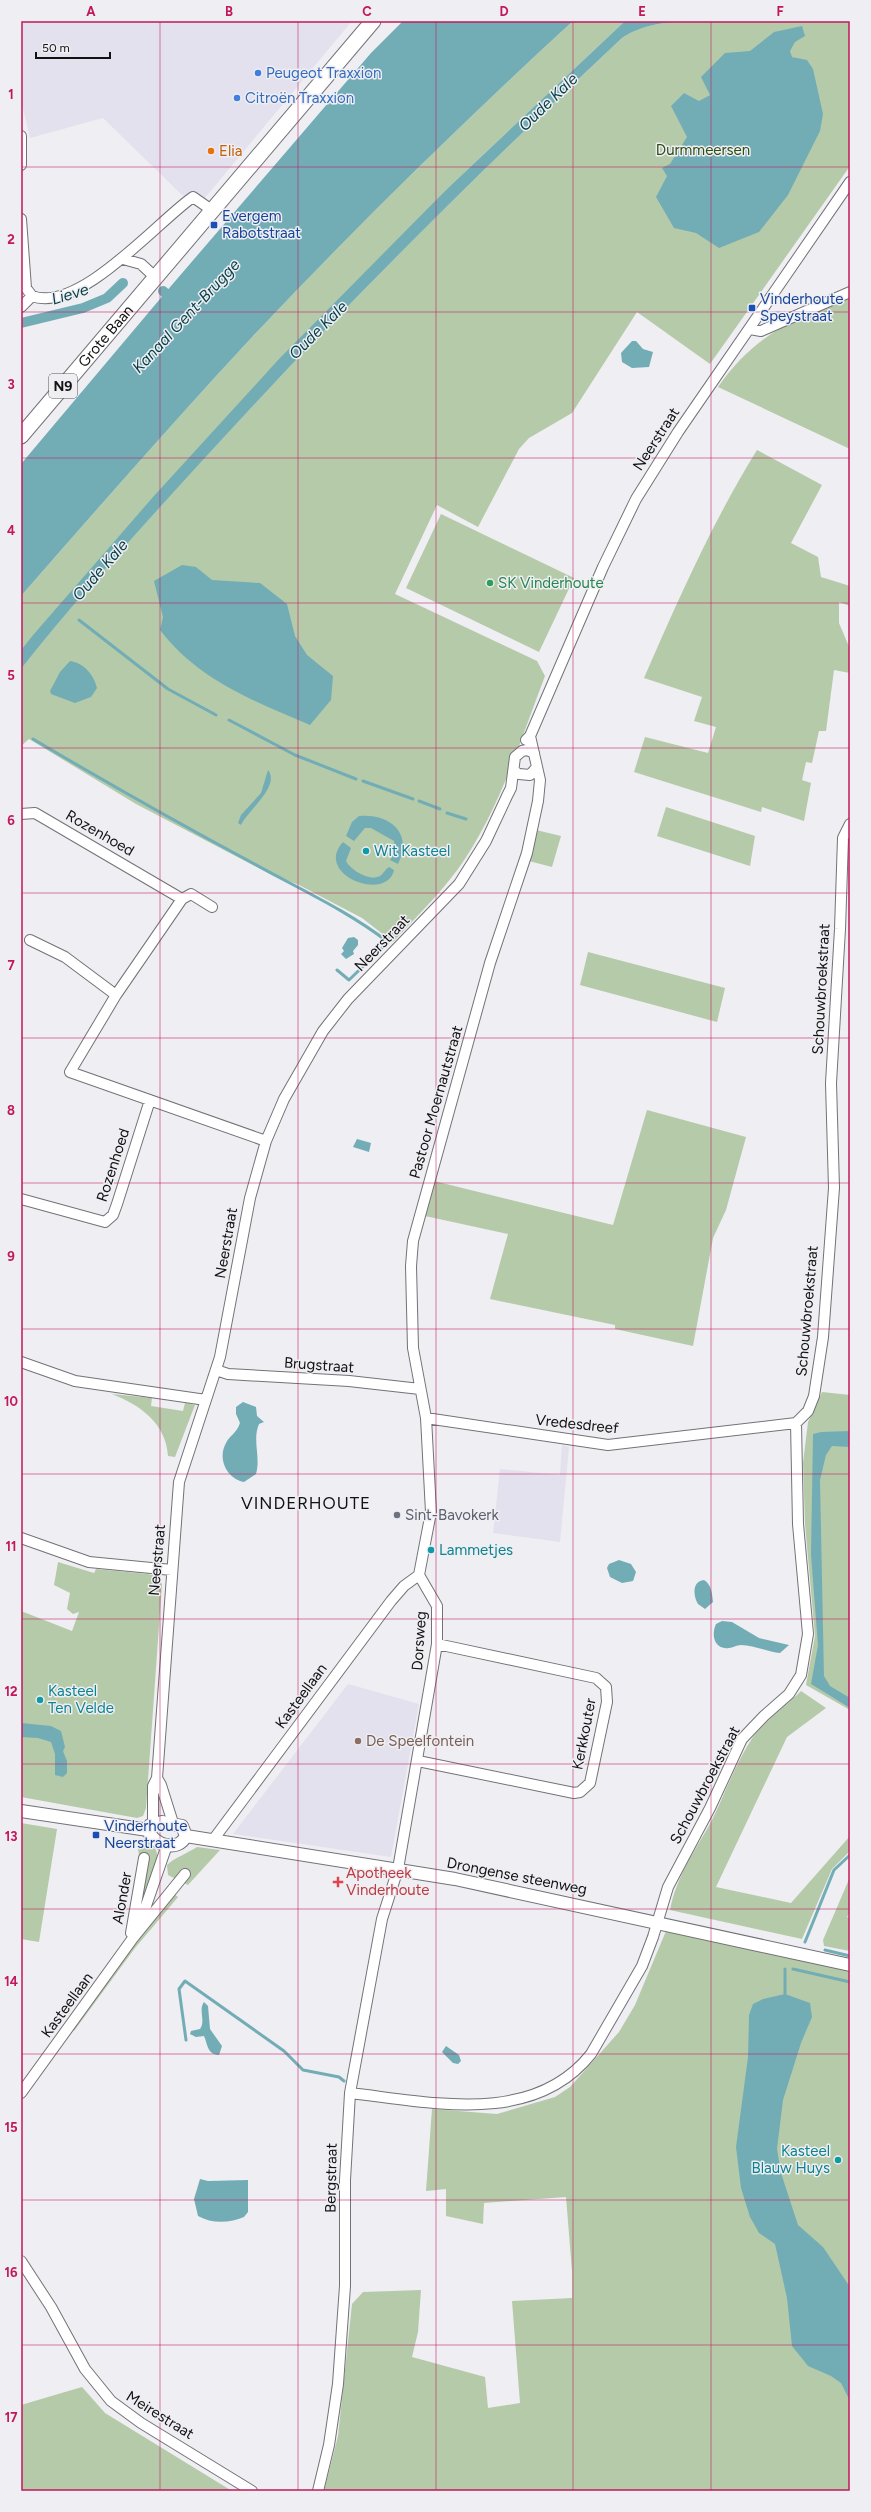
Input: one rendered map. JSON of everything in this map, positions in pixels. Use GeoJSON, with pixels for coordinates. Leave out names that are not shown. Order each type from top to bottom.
{"type":"FeatureCollection","features":[{"type":"Feature","properties":{"kind":"main road","name":"N9"},"geometry":{"type":"LineString","coordinates":[[155,277],[374,21]]}},
{"type":"Feature","properties":{"kind":"main road","name":"Grote Baan"},"geometry":{"type":"LineString","coordinates":[[21,436],[155,277]]}},
{"type":"Feature","properties":{"kind":"street"},"geometry":{"type":"LineString","coordinates":[[21,136],[21,165]]}},
{"type":"Feature","properties":{"kind":"street","name":"Neerstraat"},"geometry":{"type":"LineString","coordinates":[[150,1826],[153,1786],[156,1778],[179,1482],[216,1370],[250,1198],[266,1141],[284,1099],[323,1031],[348,1000],[459,884],[486,841],[511,788],[522,774],[515,757],[522,751],[525,742],[530,736],[603,567],[636,499],[678,432],[850,182]]}},
{"type":"Feature","properties":{"kind":"street"},"geometry":{"type":"LineString","coordinates":[[21,219],[24,279],[26,288],[32,296],[45,299],[72,291],[123,259],[193,197],[213,211]]}},
{"type":"Feature","properties":{"kind":"street"},"geometry":{"type":"LineString","coordinates":[[123,259],[141,264],[155,277]]}},
{"type":"Feature","properties":{"kind":"street"},"geometry":{"type":"LineString","coordinates":[[750,329],[761,331],[850,292]]}},
{"type":"Feature","properties":{"kind":"street"},"geometry":{"type":"LineString","coordinates":[[21,307],[32,296]]}},
{"type":"Feature","properties":{"kind":"street"},"geometry":{"type":"LineString","coordinates":[[522,774],[537,767],[530,736]]}},
{"type":"Feature","properties":{"kind":"street"},"geometry":{"type":"LineString","coordinates":[[522,751],[527,750],[534,753]]}},
{"type":"Feature","properties":{"kind":"street","name":"Pastoor Moernautstraat"},"geometry":{"type":"LineString","coordinates":[[426,1418],[413,1348],[411,1266],[413,1241],[492,956],[527,853],[538,801],[540,780],[537,767]]}},
{"type":"Feature","properties":{"kind":"street","name":"Pastoor Moernautstraat"},"geometry":{"type":"LineString","coordinates":[[522,774],[534,782],[538,801]]}},
{"type":"Feature","properties":{"kind":"street","name":"Rozenhoed"},"geometry":{"type":"LineString","coordinates":[[21,814],[35,813],[182,899]]}},
{"type":"Feature","properties":{"kind":"street","name":"Schouwbroekstraat"},"geometry":{"type":"LineString","coordinates":[[350,2093],[486,2105],[524,2097],[558,2084],[581,2066],[603,2036],[642,1966],[658,1922],[668,1887],[710,1808],[742,1739],[764,1716],[789,1694],[801,1675],[808,1634],[798,1524],[796,1423],[808,1411],[814,1396],[823,1337],[834,1188],[831,1090],[840,929],[843,838],[850,824]]}},
{"type":"Feature","properties":{"kind":"street"},"geometry":{"type":"LineString","coordinates":[[212,906],[191,894],[182,899],[116,995],[70,1072],[266,1141]]}},
{"type":"Feature","properties":{"kind":"street"},"geometry":{"type":"LineString","coordinates":[[30,940],[65,957],[116,995]]}},
{"type":"Feature","properties":{"kind":"street","name":"Rozenhoed"},"geometry":{"type":"LineString","coordinates":[[21,1199],[105,1222],[113,1214],[117,1204],[150,1100]]}},
{"type":"Feature","properties":{"kind":"street"},"geometry":{"type":"LineString","coordinates":[[21,1362],[75,1380],[206,1400]]}},
{"type":"Feature","properties":{"kind":"street","name":"Brugstraat"},"geometry":{"type":"LineString","coordinates":[[216,1370],[228,1374],[349,1381],[420,1389]]}},
{"type":"Feature","properties":{"kind":"street"},"geometry":{"type":"LineString","coordinates":[[419,1575],[431,1512],[426,1418]]}},
{"type":"Feature","properties":{"kind":"street","name":"Vredesdreef"},"geometry":{"type":"LineString","coordinates":[[426,1418],[608,1445],[796,1423]]}},
{"type":"Feature","properties":{"kind":"street"},"geometry":{"type":"LineString","coordinates":[[21,1538],[90,1562],[172,1570]]}},
{"type":"Feature","properties":{"kind":"street","name":"Dorsweg"},"geometry":{"type":"LineString","coordinates":[[398,1869],[418,1761],[437,1644],[437,1606],[419,1575]]}},
{"type":"Feature","properties":{"kind":"street","name":"Kasteellaan"},"geometry":{"type":"LineString","coordinates":[[213,1840],[391,1601],[404,1586],[419,1575]]}},
{"type":"Feature","properties":{"kind":"street","name":"Kerkkouter"},"geometry":{"type":"LineString","coordinates":[[418,1761],[574,1793],[580,1792],[590,1783],[607,1702],[606,1687],[596,1678],[437,1644]]}},
{"type":"Feature","properties":{"kind":"street"},"geometry":{"type":"LineString","coordinates":[[156,1778],[161,1785],[172,1813],[173,1823]]}},
{"type":"Feature","properties":{"kind":"street"},"geometry":{"type":"LineString","coordinates":[[21,1811],[150,1826],[173,1823],[182,1826],[186,1836],[178,1846],[167,1845],[154,1840],[150,1826]]}},
{"type":"Feature","properties":{"kind":"street","name":"Drongense steenweg"},"geometry":{"type":"LineString","coordinates":[[186,1836],[398,1869],[658,1922],[850,1965]]}},
{"type":"Feature","properties":{"kind":"street","name":"Kasteellaan"},"geometry":{"type":"LineString","coordinates":[[136,1934],[167,1845]]}},
{"type":"Feature","properties":{"kind":"street","name":"Alonder"},"geometry":{"type":"LineString","coordinates":[[129,1943],[144,1858]]}},
{"type":"Feature","properties":{"kind":"street","name":"Bergstraat"},"geometry":{"type":"LineString","coordinates":[[318,2491],[329,2445],[338,2384],[344,2286],[344,2180],[350,2093],[382,1919],[398,1869]]}},
{"type":"Feature","properties":{"kind":"street","name":"Kasteellaan"},"geometry":{"type":"LineString","coordinates":[[21,2093],[129,1943],[186,1874]]}},
{"type":"Feature","properties":{"kind":"street","name":"Meirestraat"},"geometry":{"type":"LineString","coordinates":[[21,2261],[51,2307],[85,2369],[111,2401],[141,2423],[252,2491]]}},
{"type":"Feature","properties":{"kind":"shaded area"},"geometry":{"type":"Polygon","coordinates":[[[21,21],[352,21],[199,205],[181,194],[103,118],[30,138],[21,100],[21,21]]]}},
{"type":"Feature","properties":{"kind":"shaded area"},"geometry":{"type":"Polygon","coordinates":[[[562,1445],[569,1447],[560,1542],[493,1533],[500,1469],[560,1475],[562,1445]]]}},
{"type":"Feature","properties":{"kind":"shaded area","name":"De Speelfontein"},"geometry":{"type":"Polygon","coordinates":[[[348,1684],[419,1704],[391,1857],[233,1834],[348,1684]]]}},
{"type":"Feature","properties":{"kind":"green space"},"geometry":{"type":"Polygon","coordinates":[[[573,21],[625,21],[449,187],[21,650],[21,596],[78,531],[194,400],[292,295],[410,176],[573,21]]]}},
{"type":"Feature","properties":{"kind":"green space","name":"Durmmeersen"},"geometry":{"type":"Polygon","coordinates":[[[685,21],[850,21],[850,166],[710,364],[637,312],[572,413],[529,438],[519,449],[478,527],[437,505],[395,594],[537,661],[545,676],[508,776],[485,824],[458,869],[427,906],[393,942],[362,918],[299,885],[272,875],[136,804],[29,739],[21,746],[21,669],[86,591],[199,464],[302,354],[406,247],[622,38],[644,27],[685,21]]]}},
{"type":"Feature","properties":{"kind":"green space"},"geometry":{"type":"Polygon","coordinates":[[[850,296],[850,449],[718,387],[746,354],[761,341],[776,331],[810,313],[850,296]]]}},
{"type":"Feature","properties":{"kind":"green space"},"geometry":{"type":"Polygon","coordinates":[[[757,450],[822,485],[791,543],[818,557],[821,577],[850,586],[850,606],[839,602],[839,623],[850,649],[850,673],[834,670],[826,731],[819,731],[812,763],[806,762],[802,780],[811,783],[804,821],[762,807],[761,812],[634,772],[645,737],[708,753],[716,727],[694,721],[702,697],[644,678],[710,534],[757,450]]]}},
{"type":"Feature","properties":{"kind":"green space","name":"SK Vinderhoute"},"geometry":{"type":"Polygon","coordinates":[[[441,514],[574,578],[539,652],[406,588],[441,514]]]}},
{"type":"Feature","properties":{"kind":"green space"},"geometry":{"type":"Polygon","coordinates":[[[666,807],[755,836],[750,866],[657,836],[666,807]]]}},
{"type":"Feature","properties":{"kind":"green space"},"geometry":{"type":"Polygon","coordinates":[[[536,830],[561,836],[552,867],[529,861],[536,830]]]}},
{"type":"Feature","properties":{"kind":"green space"},"geometry":{"type":"Polygon","coordinates":[[[588,952],[725,988],[717,1022],[580,985],[588,952]]]}},
{"type":"Feature","properties":{"kind":"green space"},"geometry":{"type":"Polygon","coordinates":[[[647,1110],[746,1137],[726,1210],[713,1238],[693,1346],[615,1329],[615,1325],[490,1299],[508,1234],[425,1216],[434,1181],[613,1225],[647,1110]]]}},
{"type":"Feature","properties":{"kind":"green space"},"geometry":{"type":"Polygon","coordinates":[[[822,1392],[850,1395],[850,1710],[806,1685],[815,1636],[805,1524],[803,1463],[808,1422],[822,1392]]]}},
{"type":"Feature","properties":{"kind":"green space"},"geometry":{"type":"Polygon","coordinates":[[[112,1394],[152,1398],[151,1406],[183,1411],[185,1403],[195,1405],[175,1457],[168,1456],[166,1444],[162,1434],[150,1417],[132,1404],[112,1394]]]}},
{"type":"Feature","properties":{"kind":"green space"},"geometry":{"type":"Polygon","coordinates":[[[58,1562],[94,1573],[96,1569],[148,1574],[155,1576],[162,1584],[146,1808],[143,1816],[137,1818],[21,1797],[21,1611],[72,1631],[79,1612],[73,1614],[67,1609],[70,1593],[54,1585],[58,1562]]]}},
{"type":"Feature","properties":{"kind":"green space"},"geometry":{"type":"Polygon","coordinates":[[[801,1691],[826,1708],[787,1737],[716,1887],[791,1903],[850,1836],[850,1851],[832,1869],[802,1939],[670,1910],[681,1875],[711,1822],[735,1768],[747,1747],[753,1737],[763,1726],[801,1691]]]}},
{"type":"Feature","properties":{"kind":"green space"},"geometry":{"type":"Polygon","coordinates":[[[21,1823],[57,1829],[39,1942],[21,1939],[21,1823]]]}},
{"type":"Feature","properties":{"kind":"green space"},"geometry":{"type":"Polygon","coordinates":[[[148,1843],[156,1850],[158,1858],[140,1908],[149,1859],[139,1855],[137,1844],[148,1843]]]}},
{"type":"Feature","properties":{"kind":"green space"},"geometry":{"type":"Polygon","coordinates":[[[197,1847],[220,1850],[188,1885],[168,1875],[167,1865],[173,1860],[197,1847]]]}},
{"type":"Feature","properties":{"kind":"green space"},"geometry":{"type":"Polygon","coordinates":[[[850,1877],[850,1912],[847,1917],[850,1918],[850,1951],[824,1946],[823,1940],[850,1877]]]}},
{"type":"Feature","properties":{"kind":"green space"},"geometry":{"type":"Polygon","coordinates":[[[174,1894],[178,1897],[135,1948],[74,2031],[62,2027],[124,1944],[174,1894]]]}},
{"type":"Feature","properties":{"kind":"green space"},"geometry":{"type":"Polygon","coordinates":[[[666,1931],[850,1971],[850,2491],[324,2491],[338,2436],[352,2304],[363,2292],[421,2290],[418,2332],[412,2357],[485,2377],[488,2408],[520,2403],[512,2301],[572,2298],[572,2271],[566,2197],[484,2203],[483,2224],[446,2216],[446,2189],[426,2191],[432,2109],[497,2114],[555,2097],[570,2087],[619,2032],[635,2005],[666,1931]]]}},
{"type":"Feature","properties":{"kind":"green space"},"geometry":{"type":"Polygon","coordinates":[[[82,2387],[105,2413],[232,2491],[21,2491],[21,2405],[82,2387]]]}},
{"type":"Feature","properties":{"kind":"water","name":"Kanaal Gent-Brugge"},"geometry":{"type":"Polygon","coordinates":[[[403,21],[573,21],[410,176],[292,295],[194,400],[21,596],[21,464],[165,293],[371,53],[403,21]]]}},
{"type":"Feature","properties":{"kind":"water","name":"Oude Kale"},"geometry":{"type":"Polygon","coordinates":[[[625,21],[685,21],[644,27],[622,38],[514,141],[408,245],[253,406],[110,564],[21,669],[21,650],[34,634],[153,497],[279,359],[449,187],[625,21]]]}},
{"type":"Feature","properties":{"kind":"water"},"geometry":{"type":"Polygon","coordinates":[[[802,26],[805,36],[795,42],[790,51],[792,57],[807,60],[813,69],[823,114],[820,131],[788,195],[759,232],[719,248],[696,233],[674,228],[656,197],[667,176],[662,168],[670,164],[687,137],[671,106],[684,93],[699,101],[710,95],[701,77],[725,53],[750,51],[774,32],[802,26]]]}},
{"type":"Feature","properties":{"kind":"water"},"geometry":{"type":"Polygon","coordinates":[[[632,341],[636,341],[643,349],[653,352],[649,367],[632,368],[622,362],[621,353],[632,341]]]}},
{"type":"Feature","properties":{"kind":"water"},"geometry":{"type":"Polygon","coordinates":[[[182,565],[196,567],[212,580],[260,583],[287,604],[295,636],[307,655],[333,676],[331,700],[310,725],[248,698],[209,676],[175,647],[160,630],[163,617],[154,581],[182,565]]]}},
{"type":"Feature","properties":{"kind":"water"},"geometry":{"type":"Polygon","coordinates":[[[70,661],[80,664],[88,670],[96,683],[97,688],[91,697],[75,703],[51,694],[50,691],[60,672],[70,661]]]}},
{"type":"Feature","properties":{"kind":"water"},"geometry":{"type":"Polygon","coordinates":[[[268,770],[271,776],[267,791],[244,819],[241,825],[238,823],[241,815],[261,793],[268,770]]]}},
{"type":"Feature","properties":{"kind":"water"},"geometry":{"type":"Polygon","coordinates":[[[359,816],[380,818],[396,827],[401,834],[403,843],[402,853],[398,864],[390,860],[395,850],[394,841],[371,828],[365,828],[354,841],[346,836],[352,822],[359,816]]]}},
{"type":"Feature","properties":{"kind":"water"},"geometry":{"type":"Polygon","coordinates":[[[343,842],[351,848],[346,861],[351,867],[359,873],[373,878],[381,875],[389,867],[394,870],[389,880],[379,884],[367,884],[355,881],[344,874],[337,865],[336,854],[343,842]]]}},
{"type":"Feature","properties":{"kind":"water"},"geometry":{"type":"Polygon","coordinates":[[[354,937],[358,940],[358,945],[353,951],[354,954],[346,959],[341,954],[344,951],[342,948],[348,938],[354,937]]]}},
{"type":"Feature","properties":{"kind":"water"},"geometry":{"type":"Polygon","coordinates":[[[357,1139],[371,1143],[369,1152],[353,1147],[357,1139]]]}},
{"type":"Feature","properties":{"kind":"water"},"geometry":{"type":"Polygon","coordinates":[[[243,1402],[256,1407],[257,1416],[264,1422],[259,1424],[256,1436],[258,1461],[256,1474],[244,1482],[228,1473],[223,1462],[223,1449],[229,1438],[237,1430],[240,1423],[236,1414],[236,1407],[243,1402]]]}},
{"type":"Feature","properties":{"kind":"water"},"geometry":{"type":"Polygon","coordinates":[[[850,1431],[850,1447],[832,1446],[826,1455],[820,1480],[824,1676],[830,1686],[850,1698],[850,1708],[811,1684],[818,1645],[811,1555],[813,1434],[821,1432],[850,1431]]]}},
{"type":"Feature","properties":{"kind":"water"},"geometry":{"type":"Polygon","coordinates":[[[619,1560],[631,1564],[636,1572],[633,1581],[622,1583],[610,1577],[607,1568],[609,1564],[619,1560]]]}},
{"type":"Feature","properties":{"kind":"water"},"geometry":{"type":"Polygon","coordinates":[[[704,1580],[710,1587],[713,1602],[705,1609],[698,1604],[695,1597],[697,1583],[704,1580]]]}},
{"type":"Feature","properties":{"kind":"water"},"geometry":{"type":"Polygon","coordinates":[[[722,1621],[732,1622],[759,1638],[789,1645],[780,1653],[746,1645],[739,1645],[732,1648],[720,1647],[715,1641],[714,1633],[716,1624],[722,1621]]]}},
{"type":"Feature","properties":{"kind":"water"},"geometry":{"type":"Polygon","coordinates":[[[21,1723],[51,1726],[61,1731],[65,1747],[63,1751],[67,1761],[67,1773],[63,1777],[55,1775],[55,1754],[51,1742],[38,1738],[21,1737],[21,1723]]]}},
{"type":"Feature","properties":{"kind":"water"},"geometry":{"type":"Polygon","coordinates":[[[785,1994],[810,2003],[812,2017],[801,2043],[783,2100],[777,2149],[781,2173],[798,2225],[823,2247],[850,2287],[850,2401],[841,2383],[831,2376],[808,2366],[792,2346],[787,2298],[775,2244],[759,2233],[750,2217],[741,2188],[736,2147],[748,2057],[749,2015],[753,2004],[763,1999],[785,1994]]]}},
{"type":"Feature","properties":{"kind":"water"},"geometry":{"type":"Polygon","coordinates":[[[204,2002],[208,2006],[210,2029],[222,2046],[219,2055],[210,2051],[204,2036],[196,2037],[190,2034],[191,2031],[200,2029],[202,2026],[202,2005],[204,2002]]]}},
{"type":"Feature","properties":{"kind":"water"},"geometry":{"type":"Polygon","coordinates":[[[446,2046],[459,2055],[461,2061],[458,2064],[453,2063],[442,2052],[446,2046]]]}},
{"type":"Feature","properties":{"kind":"water"},"geometry":{"type":"Polygon","coordinates":[[[200,2179],[208,2181],[248,2180],[248,2212],[244,2217],[221,2222],[203,2219],[198,2216],[194,2199],[200,2179]]]}},
{"type":"Feature","properties":{"kind":"waterway","name":"Lieve"},"geometry":{"type":"LineString","coordinates":[[21,323],[83,308],[107,298],[123,283]]}},
{"type":"Feature","properties":{"kind":"waterway","name":"Lieve"},"geometry":{"type":"LineString","coordinates":[[163,291],[175,302]]}},
{"type":"Feature","properties":{"kind":"waterway"},"geometry":{"type":"LineString","coordinates":[[79,620],[168,689],[216,715]]}},
{"type":"Feature","properties":{"kind":"waterway"},"geometry":{"type":"LineString","coordinates":[[229,720],[295,755],[356,779]]}},
{"type":"Feature","properties":{"kind":"waterway"},"geometry":{"type":"LineString","coordinates":[[33,739],[113,786],[338,909],[372,930],[388,942],[349,980],[337,970]]}},
{"type":"Feature","properties":{"kind":"waterway"},"geometry":{"type":"LineString","coordinates":[[363,781],[413,799]]}},
{"type":"Feature","properties":{"kind":"waterway"},"geometry":{"type":"LineString","coordinates":[[419,801],[440,809]]}},
{"type":"Feature","properties":{"kind":"waterway"},"geometry":{"type":"LineString","coordinates":[[447,813],[466,819]]}},
{"type":"Feature","properties":{"kind":"waterway"},"geometry":{"type":"LineString","coordinates":[[805,1942],[834,1870],[850,1855]]}},
{"type":"Feature","properties":{"kind":"waterway"},"geometry":{"type":"LineString","coordinates":[[825,1950],[850,1956]]}},
{"type":"Feature","properties":{"kind":"waterway"},"geometry":{"type":"LineString","coordinates":[[785,1969],[785,1994]]}},
{"type":"Feature","properties":{"kind":"waterway"},"geometry":{"type":"LineString","coordinates":[[793,1969],[850,1982]]}},
{"type":"Feature","properties":{"kind":"waterway"},"geometry":{"type":"LineString","coordinates":[[186,2040],[179,1989],[185,1981],[284,2051],[303,2070],[339,2077],[344,2081]]}},
{"type":"Feature","properties":{"kind":"place","name":"Peugeot Traxxion"},"geometry":{"type":"Point","coordinates":[258,73]}},
{"type":"Feature","properties":{"kind":"place","name":"Citroën Traxxion"},"geometry":{"type":"Point","coordinates":[237,98]}},
{"type":"Feature","properties":{"kind":"place","name":"Elia"},"geometry":{"type":"Point","coordinates":[211,151]}},
{"type":"Feature","properties":{"kind":"place","name":"Evergem Rabotstraat"},"geometry":{"type":"Point","coordinates":[214,225]}},
{"type":"Feature","properties":{"kind":"place","name":"Vinderhoute Speystraat"},"geometry":{"type":"Point","coordinates":[752,308]}},
{"type":"Feature","properties":{"kind":"place","name":"SK Vinderhoute"},"geometry":{"type":"Point","coordinates":[490,583]}},
{"type":"Feature","properties":{"kind":"place","name":"Wit Kasteel"},"geometry":{"type":"Point","coordinates":[366,851]}},
{"type":"Feature","properties":{"kind":"place","name":"Sint-Bavokerk"},"geometry":{"type":"Point","coordinates":[397,1515]}},
{"type":"Feature","properties":{"kind":"place","name":"Lammetjes"},"geometry":{"type":"Point","coordinates":[431,1550]}},
{"type":"Feature","properties":{"kind":"place","name":"Kasteel Ten Velde"},"geometry":{"type":"Point","coordinates":[40,1700]}},
{"type":"Feature","properties":{"kind":"place","name":"De Speelfontein"},"geometry":{"type":"Point","coordinates":[358,1741]}},
{"type":"Feature","properties":{"kind":"place","name":"Vinderhoute Neerstraat"},"geometry":{"type":"Point","coordinates":[96,1835]}},
{"type":"Feature","properties":{"kind":"place","name":"Apotheek Vinderhoute"},"geometry":{"type":"Point","coordinates":[338,1882]}},
{"type":"Feature","properties":{"kind":"place","name":"Kasteel Blauw Huys"},"geometry":{"type":"Point","coordinates":[838,2160]}},
{"type":"Feature","properties":{"kind":"district","name":"VINDERHOUTE"},"geometry":{"type":"Point","coordinates":[306,1503]}}]}
